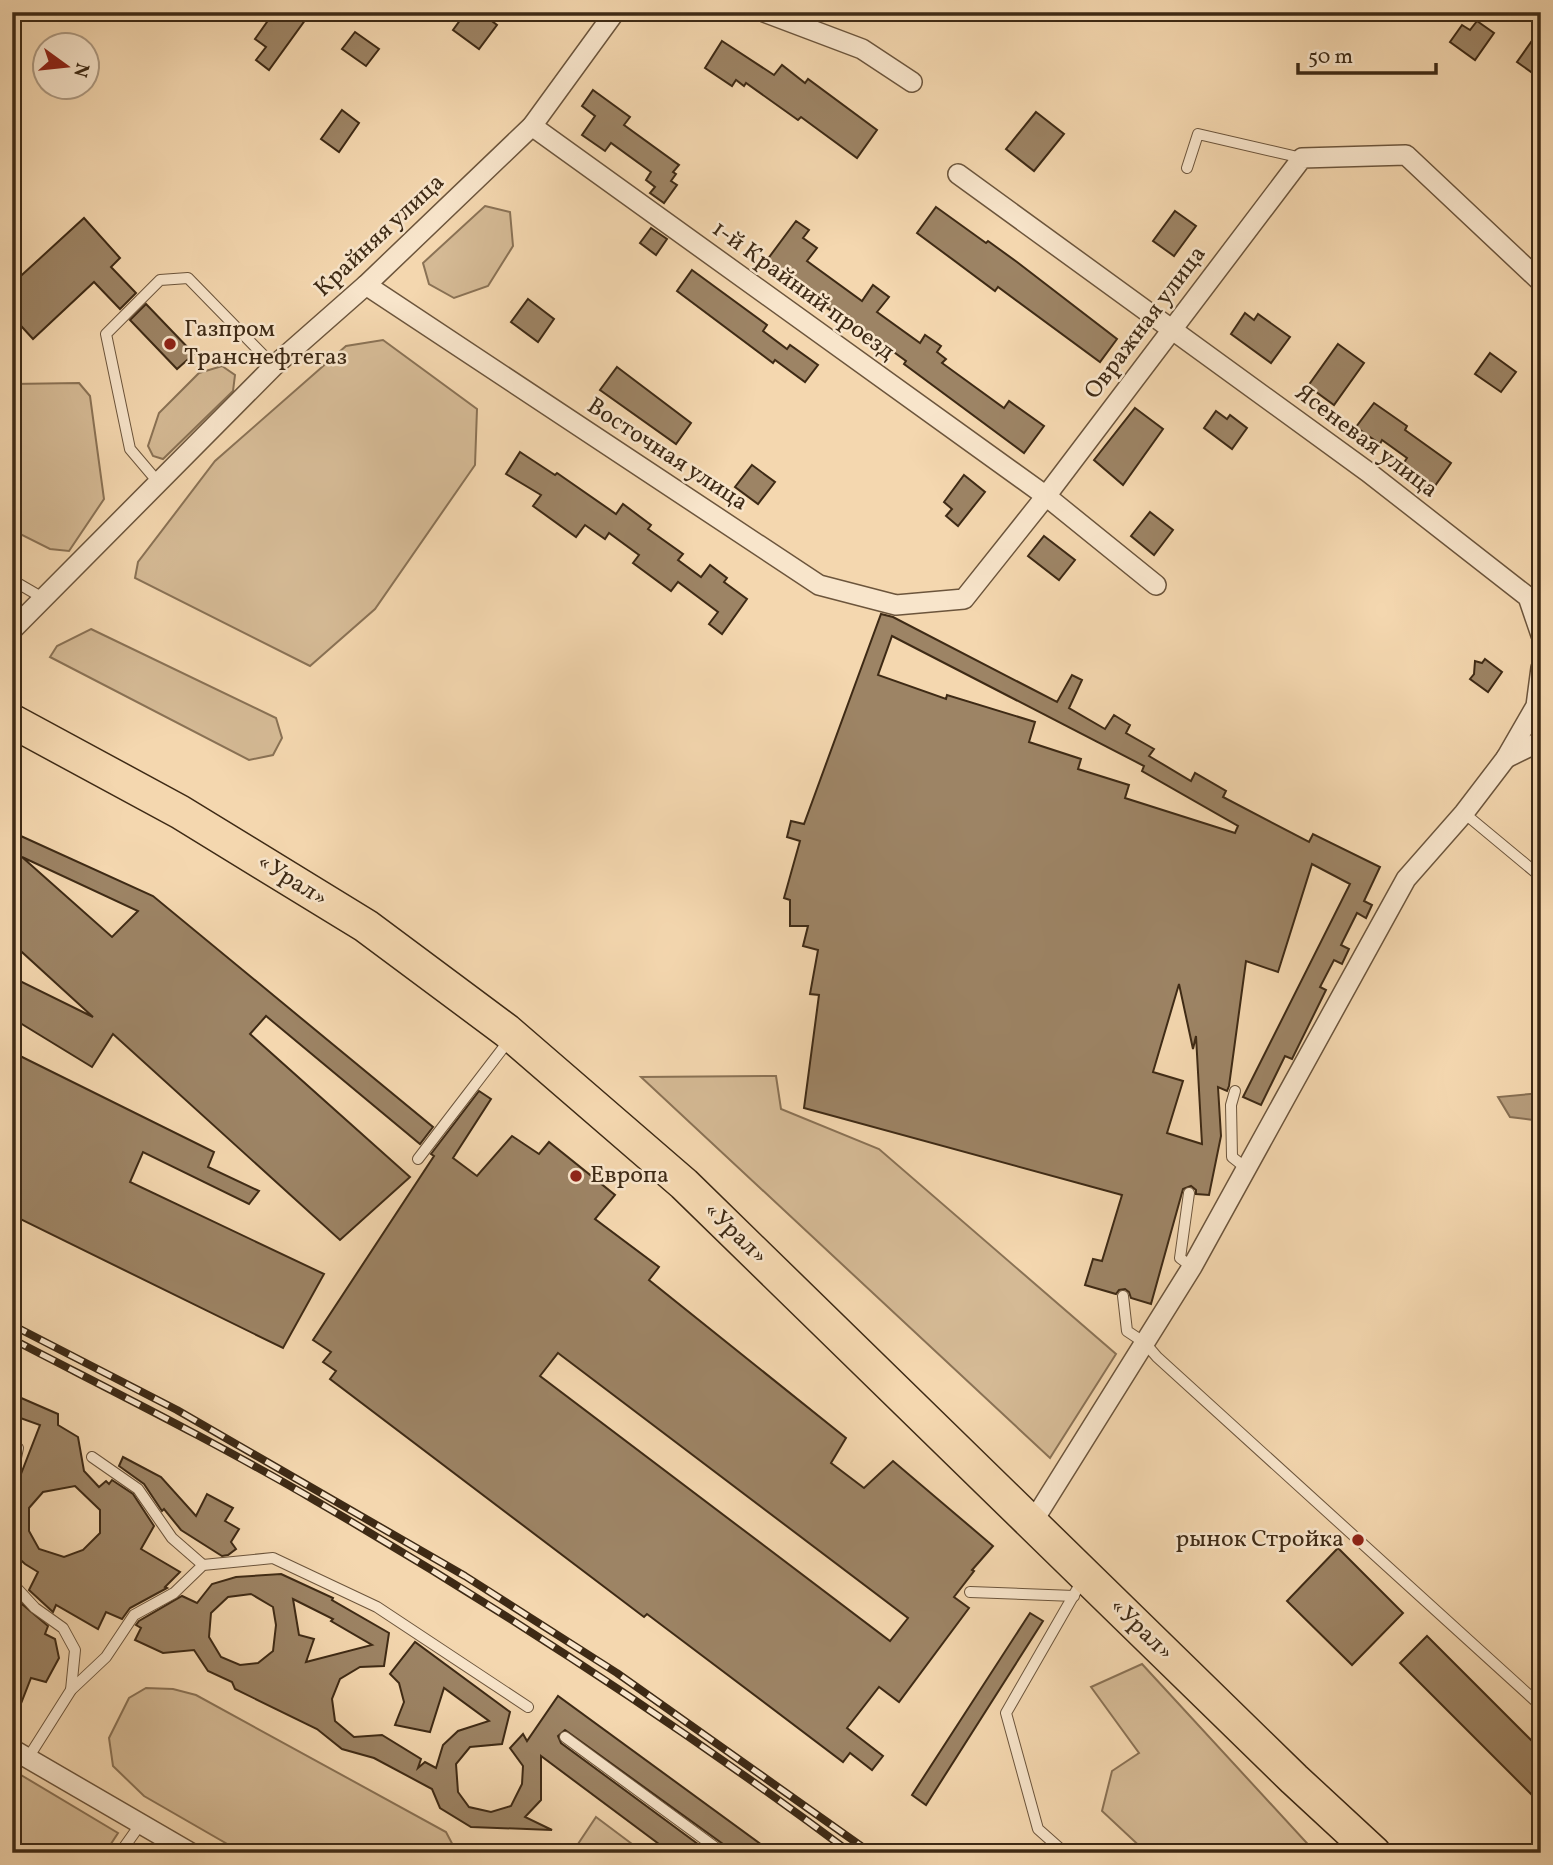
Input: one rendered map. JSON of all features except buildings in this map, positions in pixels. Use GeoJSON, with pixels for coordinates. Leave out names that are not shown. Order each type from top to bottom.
{"type":"FeatureCollection","features":[{"type":"Feature","properties":{"kind":"highway","name":"«Урал»"},"geometry":{"type":"LineString","coordinates":[[12,721],[180,812],[366,926],[513,1036],[684,1184],[1032,1523],[1080,1586],[1374,1853]]}},
{"type":"Feature","properties":{"kind":"street","name":"Крайняя улица"},"geometry":{"type":"LineString","coordinates":[[12,629],[274,366],[366,285],[532,126],[615,12]]}},
{"type":"Feature","properties":{"kind":"street"},"geometry":{"type":"LineString","coordinates":[[764,12],[862,49],[912,82]]}},
{"type":"Feature","properties":{"kind":"street","name":"1-й Крайний проезд"},"geometry":{"type":"LineString","coordinates":[[532,126],[1046,496],[1156,584]]}},
{"type":"Feature","properties":{"kind":"street"},"geometry":{"type":"LineString","coordinates":[[1302,158],[1406,155],[1541,282]]}},
{"type":"Feature","properties":{"kind":"street","name":"Овражная улица"},"geometry":{"type":"LineString","coordinates":[[964,599],[1046,496],[1302,158]]}},
{"type":"Feature","properties":{"kind":"street","name":"Ясеневая улица"},"geometry":{"type":"LineString","coordinates":[[958,174],[1368,472],[1528,597],[1541,635]]}},
{"type":"Feature","properties":{"kind":"street","name":"Восточная улица"},"geometry":{"type":"LineString","coordinates":[[366,285],[819,585],[897,605],[964,599]]}},
{"type":"Feature","properties":{"kind":"street"},"geometry":{"type":"LineString","coordinates":[[1032,1523],[1192,1267],[1406,880],[1464,813],[1506,758],[1536,706],[1541,668]]}},
{"type":"Feature","properties":{"kind":"street"},"geometry":{"type":"LineString","coordinates":[[1506,758],[1541,741]]}},
{"type":"Feature","properties":{"kind":"street"},"geometry":{"type":"LineString","coordinates":[[20,1754],[142,1822],[191,1853]]}},
{"type":"Feature","properties":{"kind":"lane"},"geometry":{"type":"LineString","coordinates":[[1187,169],[1198,134],[1302,158]]}},
{"type":"Feature","properties":{"kind":"lane"},"geometry":{"type":"LineString","coordinates":[[158,482],[130,449],[106,334],[160,280],[188,278],[274,366]]}},
{"type":"Feature","properties":{"kind":"lane"},"geometry":{"type":"LineString","coordinates":[[12,580],[43,598]]}},
{"type":"Feature","properties":{"kind":"lane"},"geometry":{"type":"LineString","coordinates":[[1464,813],[1541,877]]}},
{"type":"Feature","properties":{"kind":"lane"},"geometry":{"type":"LineString","coordinates":[[418,1159],[513,1036]]}},
{"type":"Feature","properties":{"kind":"lane"},"geometry":{"type":"LineString","coordinates":[[1235,1091],[1231,1105],[1232,1157],[1246,1168]]}},
{"type":"Feature","properties":{"kind":"lane"},"geometry":{"type":"LineString","coordinates":[[1189,1194],[1180,1258],[1192,1267]]}},
{"type":"Feature","properties":{"kind":"lane"},"geometry":{"type":"LineString","coordinates":[[1123,1296],[1127,1331],[1145,1343],[1157,1357],[1541,1706]]}},
{"type":"Feature","properties":{"kind":"lane"},"geometry":{"type":"LineString","coordinates":[[12,1477],[18,1448]]}},
{"type":"Feature","properties":{"kind":"lane"},"geometry":{"type":"LineString","coordinates":[[92,1457],[138,1489],[172,1538],[203,1565]]}},
{"type":"Feature","properties":{"kind":"lane"},"geometry":{"type":"LineString","coordinates":[[20,1754],[71,1690],[106,1657],[134,1615],[174,1593],[203,1565],[273,1558],[377,1607],[528,1707]]}},
{"type":"Feature","properties":{"kind":"lane"},"geometry":{"type":"LineString","coordinates":[[12,1583],[35,1608],[63,1628],[75,1650],[71,1690]]}},
{"type":"Feature","properties":{"kind":"lane"},"geometry":{"type":"LineString","coordinates":[[970,1591],[1080,1586]]}},
{"type":"Feature","properties":{"kind":"lane"},"geometry":{"type":"LineString","coordinates":[[1065,1853],[1038,1829],[1006,1713],[1080,1586]]}},
{"type":"Feature","properties":{"kind":"lane"},"geometry":{"type":"LineString","coordinates":[[565,1737],[723,1853]]}},
{"type":"Feature","properties":{"kind":"lane"},"geometry":{"type":"LineString","coordinates":[[120,1853],[142,1822]]}},
{"type":"Feature","properties":{"kind":"shaded area"},"geometry":{"type":"Polygon","coordinates":[[[485,206],[510,212],[513,246],[488,286],[454,298],[429,284],[423,263],[485,206]]]}},
{"type":"Feature","properties":{"kind":"shaded area"},"geometry":{"type":"Polygon","coordinates":[[[383,340],[477,409],[475,465],[375,609],[310,666],[135,578],[138,562],[215,461],[346,346],[383,340]]]}},
{"type":"Feature","properties":{"kind":"shaded area"},"geometry":{"type":"Polygon","coordinates":[[[222,366],[235,375],[233,391],[163,459],[153,456],[148,446],[159,413],[199,373],[222,366]]]}},
{"type":"Feature","properties":{"kind":"shaded area"},"geometry":{"type":"Polygon","coordinates":[[[79,383],[90,396],[104,499],[69,551],[50,549],[12,530],[12,384],[79,383]]]}},
{"type":"Feature","properties":{"kind":"shaded area"},"geometry":{"type":"Polygon","coordinates":[[[91,629],[276,718],[282,738],[273,755],[249,760],[50,657],[57,646],[91,629]]]}},
{"type":"Feature","properties":{"kind":"shaded area"},"geometry":{"type":"Polygon","coordinates":[[[776,1076],[781,1109],[879,1149],[1116,1354],[1050,1458],[641,1077],[776,1076]]]}},
{"type":"Feature","properties":{"kind":"shaded area"},"geometry":{"type":"Polygon","coordinates":[[[1541,1093],[1541,1121],[1510,1117],[1498,1097],[1541,1093]]]}},
{"type":"Feature","properties":{"kind":"shaded area"},"geometry":{"type":"Polygon","coordinates":[[[1142,1664],[1316,1853],[1147,1853],[1102,1811],[1112,1771],[1139,1753],[1091,1687],[1142,1664]]]}},
{"type":"Feature","properties":{"kind":"shaded area"},"geometry":{"type":"Polygon","coordinates":[[[146,1688],[173,1689],[196,1695],[446,1832],[457,1853],[243,1853],[144,1796],[113,1766],[109,1738],[129,1698],[146,1688]]]}},
{"type":"Feature","properties":{"kind":"shaded area"},"geometry":{"type":"Polygon","coordinates":[[[21,1775],[118,1833],[105,1853],[28,1853],[18,1847],[12,1853],[12,1790],[21,1775]]]}},
{"type":"Feature","properties":{"kind":"shaded area"},"geometry":{"type":"Polygon","coordinates":[[[596,1817],[644,1853],[572,1853],[596,1817]]]}},
{"type":"Feature","properties":{"kind":"railway"},"geometry":{"type":"LineString","coordinates":[[12,1325],[177,1410],[465,1576],[617,1673],[871,1853]]}},
{"type":"Feature","properties":{"kind":"railway"},"geometry":{"type":"LineString","coordinates":[[12,1339],[241,1459],[453,1583],[655,1714],[851,1853]]}},
{"type":"Feature","properties":{"kind":"place","name":"Газпром Транснефтегаз"},"geometry":{"type":"Point","coordinates":[170,344]}},
{"type":"Feature","properties":{"kind":"place","name":"Европа"},"geometry":{"type":"Point","coordinates":[576,1176]}},
{"type":"Feature","properties":{"kind":"place","name":"рынок Стройка"},"geometry":{"type":"Point","coordinates":[1358,1540]}}]}
